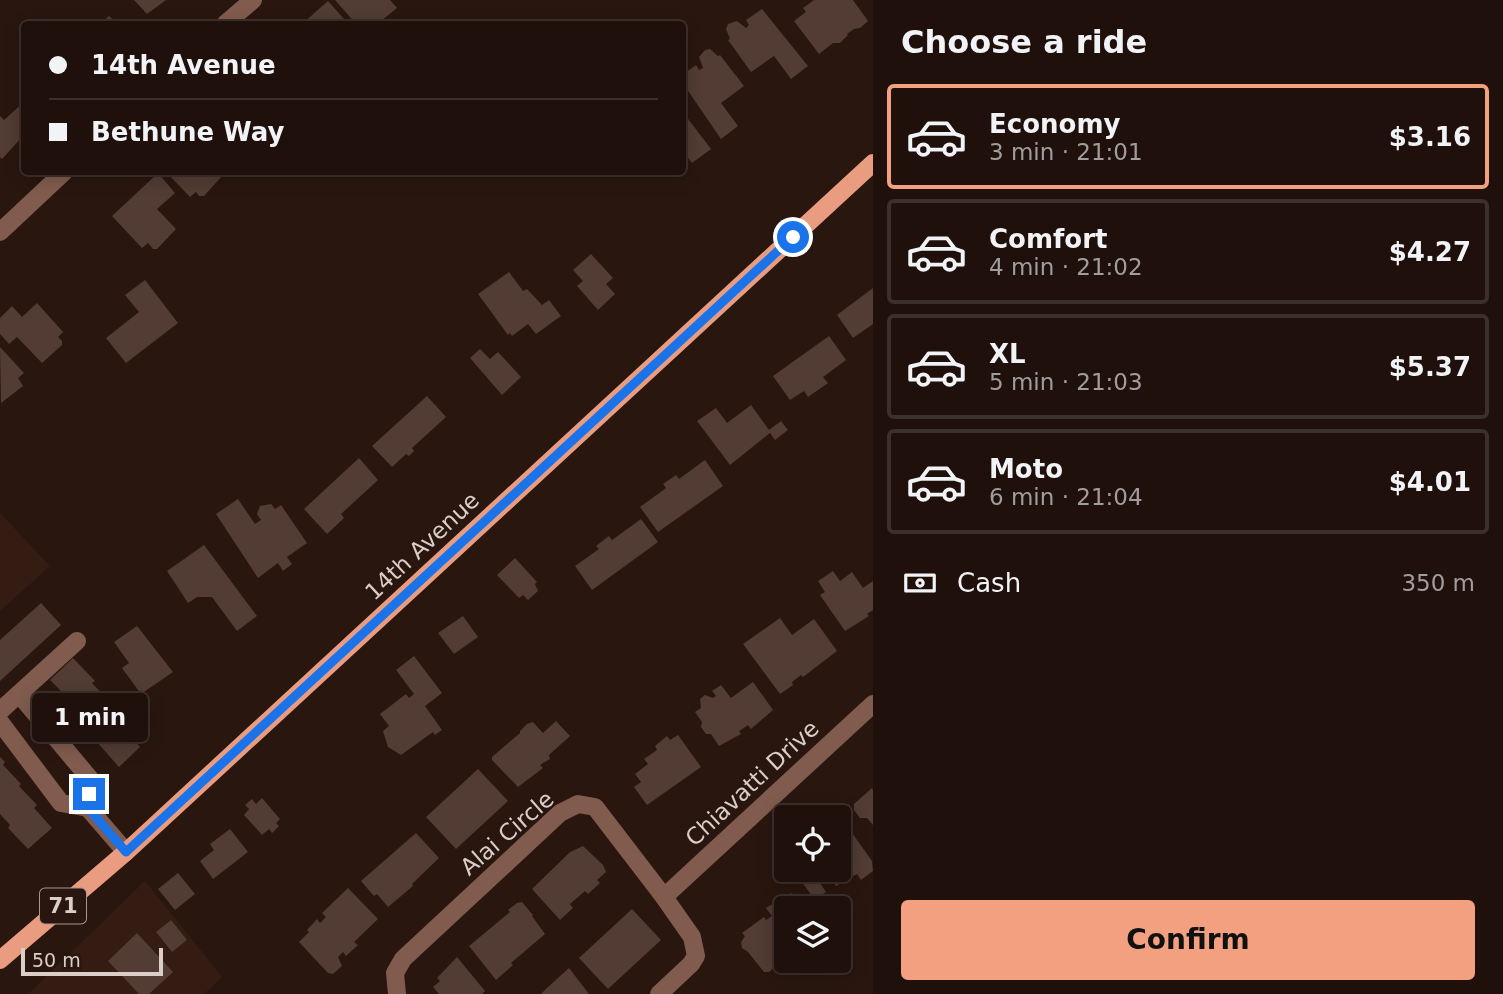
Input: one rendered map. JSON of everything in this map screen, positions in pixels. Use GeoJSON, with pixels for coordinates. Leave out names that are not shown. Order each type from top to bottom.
{"type":"FeatureCollection","features":[{"type":"Feature","properties":{"kind":"main road","name":"14th Avenue"},"geometry":{"type":"LineString","coordinates":[[0,960],[126,852],[873,163]]}},
{"type":"Feature","properties":{"kind":"street"},"geometry":{"type":"LineString","coordinates":[[228,21],[253,0]]}},
{"type":"Feature","properties":{"kind":"street"},"geometry":{"type":"LineString","coordinates":[[0,232],[61,175]]}},
{"type":"Feature","properties":{"kind":"street"},"geometry":{"type":"LineString","coordinates":[[0,711],[77,641]]}},
{"type":"Feature","properties":{"kind":"street"},"geometry":{"type":"LineString","coordinates":[[19,694],[90,780],[88,808]]}},
{"type":"Feature","properties":{"kind":"street","name":"Chiavatti Drive"},"geometry":{"type":"LineString","coordinates":[[664,897],[873,704]]}},
{"type":"Feature","properties":{"kind":"street"},"geometry":{"type":"LineString","coordinates":[[0,722],[61,803],[88,808],[126,852]]}},
{"type":"Feature","properties":{"kind":"street","name":"Alai Circle"},"geometry":{"type":"LineString","coordinates":[[397,994],[395,973],[404,959],[560,814],[578,804],[595,807],[692,937],[696,956],[659,994]]}},
{"type":"Feature","properties":{"kind":"shaded area"},"geometry":{"type":"Polygon","coordinates":[[[0,513],[50,566],[0,611],[0,513]]]}},
{"type":"Feature","properties":{"kind":"shaded area"},"geometry":{"type":"Polygon","coordinates":[[[145,881],[222,977],[204,994],[28,994],[145,881]]]}},
{"type":"Feature","properties":{"kind":"building"},"geometry":{"type":"Polygon","coordinates":[[[134,0],[166,0],[147,14],[134,0]]]}},
{"type":"Feature","properties":{"kind":"building"},"geometry":{"type":"Polygon","coordinates":[[[335,0],[390,0],[397,8],[381,21],[353,21],[335,0]]]}},
{"type":"Feature","properties":{"kind":"building"},"geometry":{"type":"Polygon","coordinates":[[[814,0],[853,0],[868,21],[847,34],[840,43],[833,43],[819,54],[794,21],[806,12],[803,8],[814,0]]]}},
{"type":"Feature","properties":{"kind":"building"},"geometry":{"type":"Polygon","coordinates":[[[328,1],[344,19],[342,21],[305,21],[328,1]]]}},
{"type":"Feature","properties":{"kind":"building"},"geometry":{"type":"Polygon","coordinates":[[[762,9],[808,66],[791,79],[774,56],[751,72],[728,40],[728,24],[737,21],[746,28],[749,25],[746,20],[762,9]]]}},
{"type":"Feature","properties":{"kind":"building"},"geometry":{"type":"Polygon","coordinates":[[[710,49],[720,55],[744,86],[721,103],[738,126],[721,139],[686,88],[686,72],[696,65],[699,70],[703,68],[699,57],[705,50],[710,49]]]}},
{"type":"Feature","properties":{"kind":"building"},"geometry":{"type":"Polygon","coordinates":[[[21,105],[21,138],[2,159],[0,116],[4,120],[21,105]]]}},
{"type":"Feature","properties":{"kind":"building"},"geometry":{"type":"Polygon","coordinates":[[[686,116],[711,149],[692,163],[686,155],[686,116]]]}},
{"type":"Feature","properties":{"kind":"building"},"geometry":{"type":"Polygon","coordinates":[[[156,175],[160,175],[175,193],[157,209],[176,229],[157,249],[153,249],[148,243],[142,248],[112,216],[156,175]]]}},
{"type":"Feature","properties":{"kind":"building"},"geometry":{"type":"Polygon","coordinates":[[[169,175],[222,176],[204,196],[199,196],[196,192],[190,197],[169,175]]]}},
{"type":"Feature","properties":{"kind":"building"},"geometry":{"type":"Polygon","coordinates":[[[591,254],[613,278],[606,284],[615,294],[598,310],[577,286],[583,281],[573,270],[591,254]]]}},
{"type":"Feature","properties":{"kind":"building"},"geometry":{"type":"Polygon","coordinates":[[[509,272],[523,291],[527,289],[542,305],[549,300],[561,316],[536,334],[528,324],[512,336],[510,333],[508,335],[478,294],[509,272]]]}},
{"type":"Feature","properties":{"kind":"building"},"geometry":{"type":"Polygon","coordinates":[[[145,280],[178,323],[126,363],[106,338],[139,312],[125,295],[145,280]]]}},
{"type":"Feature","properties":{"kind":"building"},"geometry":{"type":"Polygon","coordinates":[[[873,288],[873,324],[853,338],[837,315],[873,288]]]}},
{"type":"Feature","properties":{"kind":"building"},"geometry":{"type":"Polygon","coordinates":[[[37,303],[63,332],[58,337],[62,345],[42,363],[17,337],[9,344],[0,334],[0,318],[12,306],[22,317],[37,303]]]}},
{"type":"Feature","properties":{"kind":"building"},"geometry":{"type":"Polygon","coordinates":[[[829,336],[846,360],[823,377],[828,383],[808,397],[804,391],[790,400],[773,376],[829,336]]]}},
{"type":"Feature","properties":{"kind":"building"},"geometry":{"type":"Polygon","coordinates":[[[0,347],[24,373],[18,378],[23,386],[1,403],[0,347]]]}},
{"type":"Feature","properties":{"kind":"building"},"geometry":{"type":"Polygon","coordinates":[[[480,349],[490,359],[498,352],[521,377],[502,395],[470,358],[480,349]]]}},
{"type":"Feature","properties":{"kind":"building"},"geometry":{"type":"Polygon","coordinates":[[[427,396],[446,417],[412,448],[414,451],[409,456],[406,454],[392,467],[372,446],[427,396]]]}},
{"type":"Feature","properties":{"kind":"building"},"geometry":{"type":"Polygon","coordinates":[[[751,405],[769,430],[781,421],[788,430],[775,440],[770,433],[730,465],[697,421],[716,408],[727,423],[751,405]]]}},
{"type":"Feature","properties":{"kind":"building"},"geometry":{"type":"Polygon","coordinates":[[[359,458],[378,480],[341,514],[344,518],[327,534],[304,509],[359,458]]]}},
{"type":"Feature","properties":{"kind":"building"},"geometry":{"type":"Polygon","coordinates":[[[705,460],[723,486],[658,532],[640,507],[666,488],[663,484],[676,475],[679,479],[705,460]]]}},
{"type":"Feature","properties":{"kind":"building"},"geometry":{"type":"Polygon","coordinates":[[[238,499],[255,524],[261,520],[257,514],[260,506],[271,504],[275,509],[281,505],[307,543],[287,557],[292,564],[283,571],[278,563],[258,578],[216,514],[238,499]]]}},
{"type":"Feature","properties":{"kind":"building"},"geometry":{"type":"Polygon","coordinates":[[[641,519],[658,542],[592,590],[575,566],[599,549],[596,546],[609,536],[612,540],[641,519]]]}},
{"type":"Feature","properties":{"kind":"building"},"geometry":{"type":"Polygon","coordinates":[[[204,545],[257,616],[237,631],[212,597],[197,597],[188,603],[167,571],[204,545]]]}},
{"type":"Feature","properties":{"kind":"building"},"geometry":{"type":"Polygon","coordinates":[[[515,558],[537,582],[535,584],[538,591],[528,600],[523,595],[519,598],[497,575],[515,558]]]}},
{"type":"Feature","properties":{"kind":"building"},"geometry":{"type":"Polygon","coordinates":[[[833,571],[840,581],[852,572],[863,588],[873,581],[873,610],[867,614],[869,616],[845,631],[820,595],[825,592],[818,581],[833,571]]]}},
{"type":"Feature","properties":{"kind":"building"},"geometry":{"type":"Polygon","coordinates":[[[41,603],[61,625],[0,681],[0,640],[41,603]]]}},
{"type":"Feature","properties":{"kind":"building"},"geometry":{"type":"Polygon","coordinates":[[[463,616],[478,637],[454,654],[438,633],[463,616]]]}},
{"type":"Feature","properties":{"kind":"building"},"geometry":{"type":"Polygon","coordinates":[[[780,618],[792,635],[814,619],[837,651],[803,677],[801,675],[780,694],[743,644],[780,618]]]}},
{"type":"Feature","properties":{"kind":"building"},"geometry":{"type":"Polygon","coordinates":[[[137,626],[173,672],[141,694],[122,668],[129,663],[114,642],[137,626]]]}},
{"type":"Feature","properties":{"kind":"building"},"geometry":{"type":"Polygon","coordinates":[[[414,656],[442,693],[425,706],[442,730],[435,735],[433,732],[401,755],[388,747],[383,731],[389,726],[380,714],[406,694],[409,698],[414,694],[396,670],[414,656]]]}},
{"type":"Feature","properties":{"kind":"building"},"geometry":{"type":"Polygon","coordinates":[[[73,658],[95,681],[92,683],[110,702],[108,705],[140,747],[119,767],[82,725],[85,722],[67,703],[70,700],[50,680],[73,658]]]}},
{"type":"Feature","properties":{"kind":"building"},"geometry":{"type":"Polygon","coordinates":[[[753,682],[773,710],[751,729],[748,725],[739,731],[741,734],[719,746],[711,734],[706,734],[701,727],[702,722],[695,712],[701,708],[700,699],[705,695],[713,698],[716,696],[712,691],[721,685],[731,698],[753,682]]]}},
{"type":"Feature","properties":{"kind":"building"},"geometry":{"type":"Polygon","coordinates":[[[556,721],[570,736],[549,755],[550,759],[540,765],[543,768],[518,787],[492,757],[527,724],[533,722],[543,733],[556,721]]]}},
{"type":"Feature","properties":{"kind":"building"},"geometry":{"type":"Polygon","coordinates":[[[678,735],[701,767],[647,805],[634,787],[641,782],[635,774],[648,764],[644,759],[657,750],[655,746],[667,736],[670,740],[678,735]]]}},
{"type":"Feature","properties":{"kind":"building"},"geometry":{"type":"Polygon","coordinates":[[[0,757],[5,762],[3,765],[21,784],[19,786],[37,805],[34,808],[52,828],[28,849],[8,828],[10,825],[0,814],[0,757]]]}},
{"type":"Feature","properties":{"kind":"building"},"geometry":{"type":"Polygon","coordinates":[[[478,769],[508,801],[456,849],[426,817],[478,769]]]}},
{"type":"Feature","properties":{"kind":"building"},"geometry":{"type":"Polygon","coordinates":[[[872,788],[873,825],[867,818],[860,818],[854,810],[854,804],[872,788]]]}},
{"type":"Feature","properties":{"kind":"building"},"geometry":{"type":"Polygon","coordinates":[[[262,798],[280,819],[276,823],[279,826],[272,833],[269,829],[262,835],[244,815],[249,809],[245,805],[252,799],[256,804],[262,798]]]}},
{"type":"Feature","properties":{"kind":"building"},"geometry":{"type":"Polygon","coordinates":[[[230,829],[248,852],[213,879],[200,861],[214,850],[210,844],[230,829]]]}},
{"type":"Feature","properties":{"kind":"building"},"geometry":{"type":"Polygon","coordinates":[[[851,832],[872,861],[873,871],[861,880],[857,874],[851,877],[851,832]]]}},
{"type":"Feature","properties":{"kind":"building"},"geometry":{"type":"Polygon","coordinates":[[[416,833],[439,858],[413,886],[388,907],[361,881],[416,833]]]}},
{"type":"Feature","properties":{"kind":"building"},"geometry":{"type":"Polygon","coordinates":[[[583,846],[603,865],[606,872],[597,880],[600,883],[588,894],[585,891],[570,904],[573,908],[560,920],[532,889],[570,852],[583,846]]]}},
{"type":"Feature","properties":{"kind":"building"},"geometry":{"type":"Polygon","coordinates":[[[178,873],[195,894],[175,910],[158,889],[178,873]]]}},
{"type":"Feature","properties":{"kind":"building"},"geometry":{"type":"Polygon","coordinates":[[[802,882],[819,882],[826,892],[820,896],[812,896],[802,882]]]}},
{"type":"Feature","properties":{"kind":"building"},"geometry":{"type":"Polygon","coordinates":[[[348,888],[378,919],[354,942],[358,945],[346,956],[343,952],[338,957],[342,966],[333,974],[328,973],[299,942],[317,919],[320,923],[326,917],[322,913],[348,888]]]}},
{"type":"Feature","properties":{"kind":"building"},"geometry":{"type":"Polygon","coordinates":[[[522,902],[545,934],[511,963],[513,965],[496,980],[469,946],[510,912],[508,910],[522,902]]]}},
{"type":"Feature","properties":{"kind":"building"},"geometry":{"type":"Polygon","coordinates":[[[774,903],[774,968],[769,972],[764,972],[742,948],[741,942],[745,936],[742,933],[764,917],[766,920],[772,916],[766,908],[774,903]]]}},
{"type":"Feature","properties":{"kind":"building"},"geometry":{"type":"Polygon","coordinates":[[[632,909],[661,940],[608,989],[579,958],[632,909]]]}},
{"type":"Feature","properties":{"kind":"building"},"geometry":{"type":"Polygon","coordinates":[[[171,920],[187,940],[172,952],[156,932],[171,920]]]}},
{"type":"Feature","properties":{"kind":"building"},"geometry":{"type":"Polygon","coordinates":[[[137,933],[173,972],[149,994],[139,994],[108,961],[137,933]]]}},
{"type":"Feature","properties":{"kind":"building"},"geometry":{"type":"Polygon","coordinates":[[[457,957],[485,991],[482,994],[439,994],[433,987],[440,981],[437,978],[457,957]]]}},
{"type":"Feature","properties":{"kind":"building"},"geometry":{"type":"Polygon","coordinates":[[[569,968],[589,994],[541,994],[547,988],[569,968]]]}},
{"type":"Feature","properties":{"kind":"route"},"geometry":{"type":"LineString","coordinates":[[89,794],[88,808],[126,852],[793,237]]}}]}
